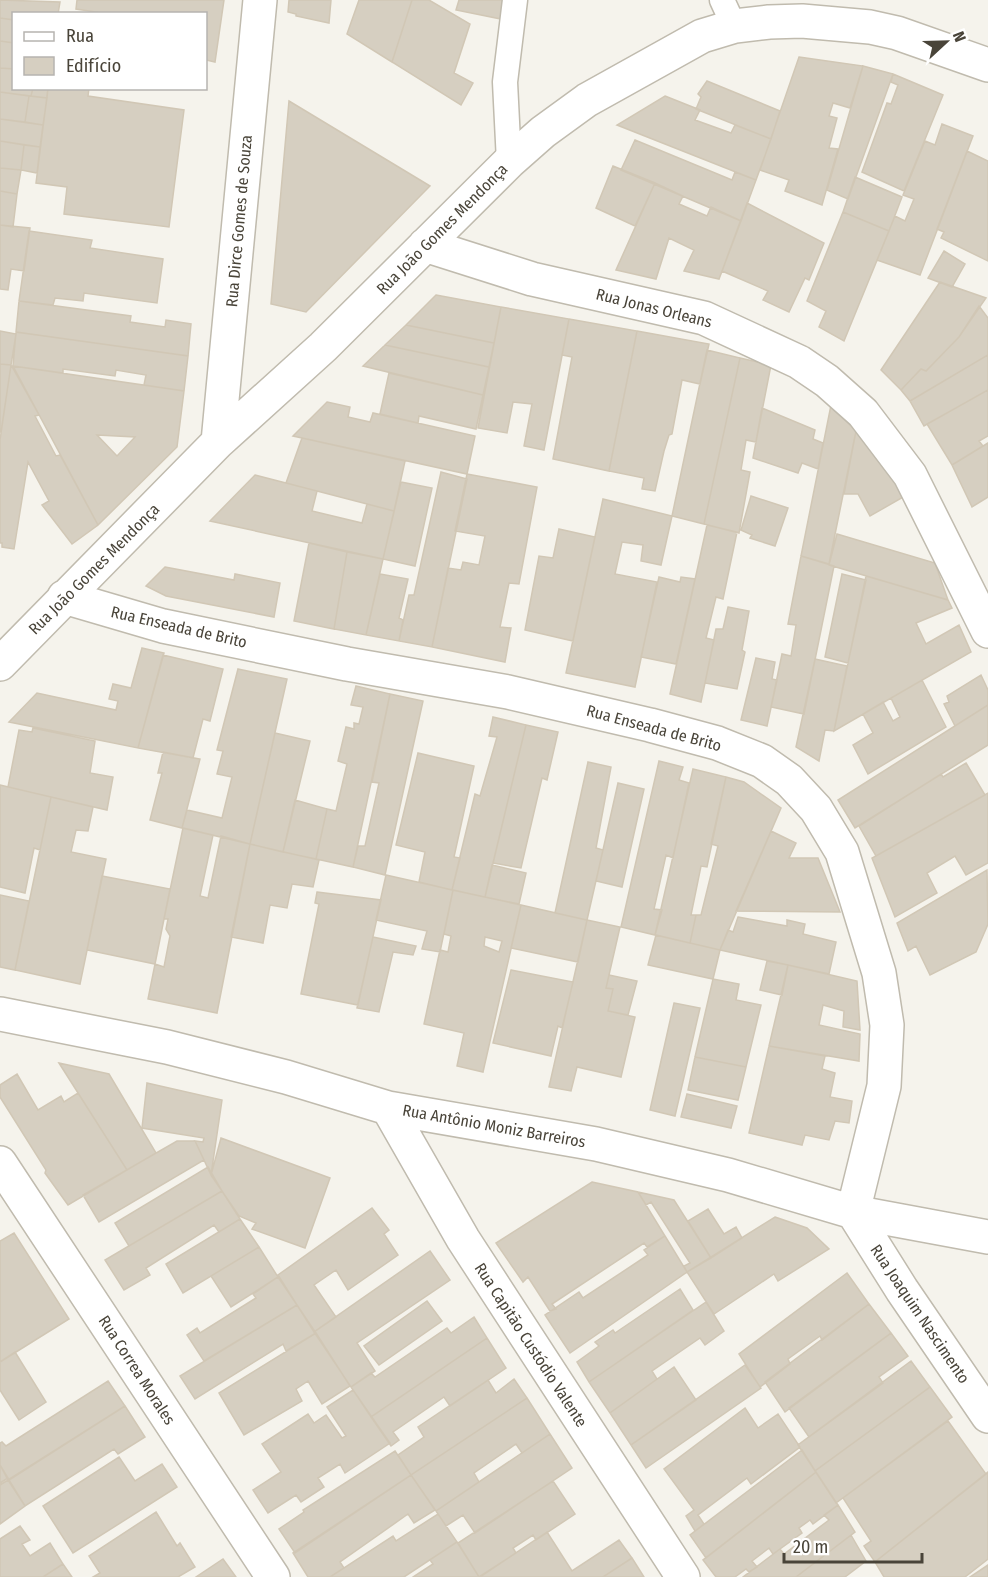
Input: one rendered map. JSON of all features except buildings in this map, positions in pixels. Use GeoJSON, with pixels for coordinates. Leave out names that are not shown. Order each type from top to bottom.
{"type":"FeatureCollection","features":[{"type":"Feature","properties":{"kind":"street","name":"Rua Dirce Gomes de Souza"},"geometry":{"type":"LineString","coordinates":[[218,442],[260,0]]}},
{"type":"Feature","properties":{"kind":"street","name":"Rua João Gomes Mendonça"},"geometry":{"type":"LineString","coordinates":[[0,664],[218,442],[323,347],[509,162],[543,132],[588,100],[702,36],[728,13],[870,27],[988,65]]}},
{"type":"Feature","properties":{"kind":"street","name":"Rua Jonas Orleans"},"geometry":{"type":"LineString","coordinates":[[425,245],[532,279],[704,318],[799,362],[827,381],[863,413],[910,475],[988,632]]}},
{"type":"Feature","properties":{"kind":"street","name":"Rua Enseada de Brito"},"geometry":{"type":"LineString","coordinates":[[64,597],[163,627],[347,664],[508,692],[650,725],[717,743],[762,761],[789,780],[816,809],[842,852],[879,973],[887,1025],[884,1086],[853,1212]]}},
{"type":"Feature","properties":{"kind":"street","name":"Rua Antônio Moniz Barreiros"},"geometry":{"type":"LineString","coordinates":[[0,1014],[167,1047],[388,1108],[596,1144],[729,1175],[853,1212],[988,1237]]}},
{"type":"Feature","properties":{"kind":"street","name":"Rua Capitão Custódio Valente"},"geometry":{"type":"LineString","coordinates":[[388,1108],[463,1239],[683,1577]]}},
{"type":"Feature","properties":{"kind":"street","name":"Rua Correa Morales"},"geometry":{"type":"LineString","coordinates":[[0,1163],[273,1577]]}},
{"type":"Feature","properties":{"kind":"street","name":"Rua Joaquim Nascimento"},"geometry":{"type":"LineString","coordinates":[[853,1212],[902,1290],[988,1416]]}},
{"type":"Feature","properties":{"kind":"lane"},"geometry":{"type":"LineString","coordinates":[[509,162],[505,82],[515,0]]}}]}
